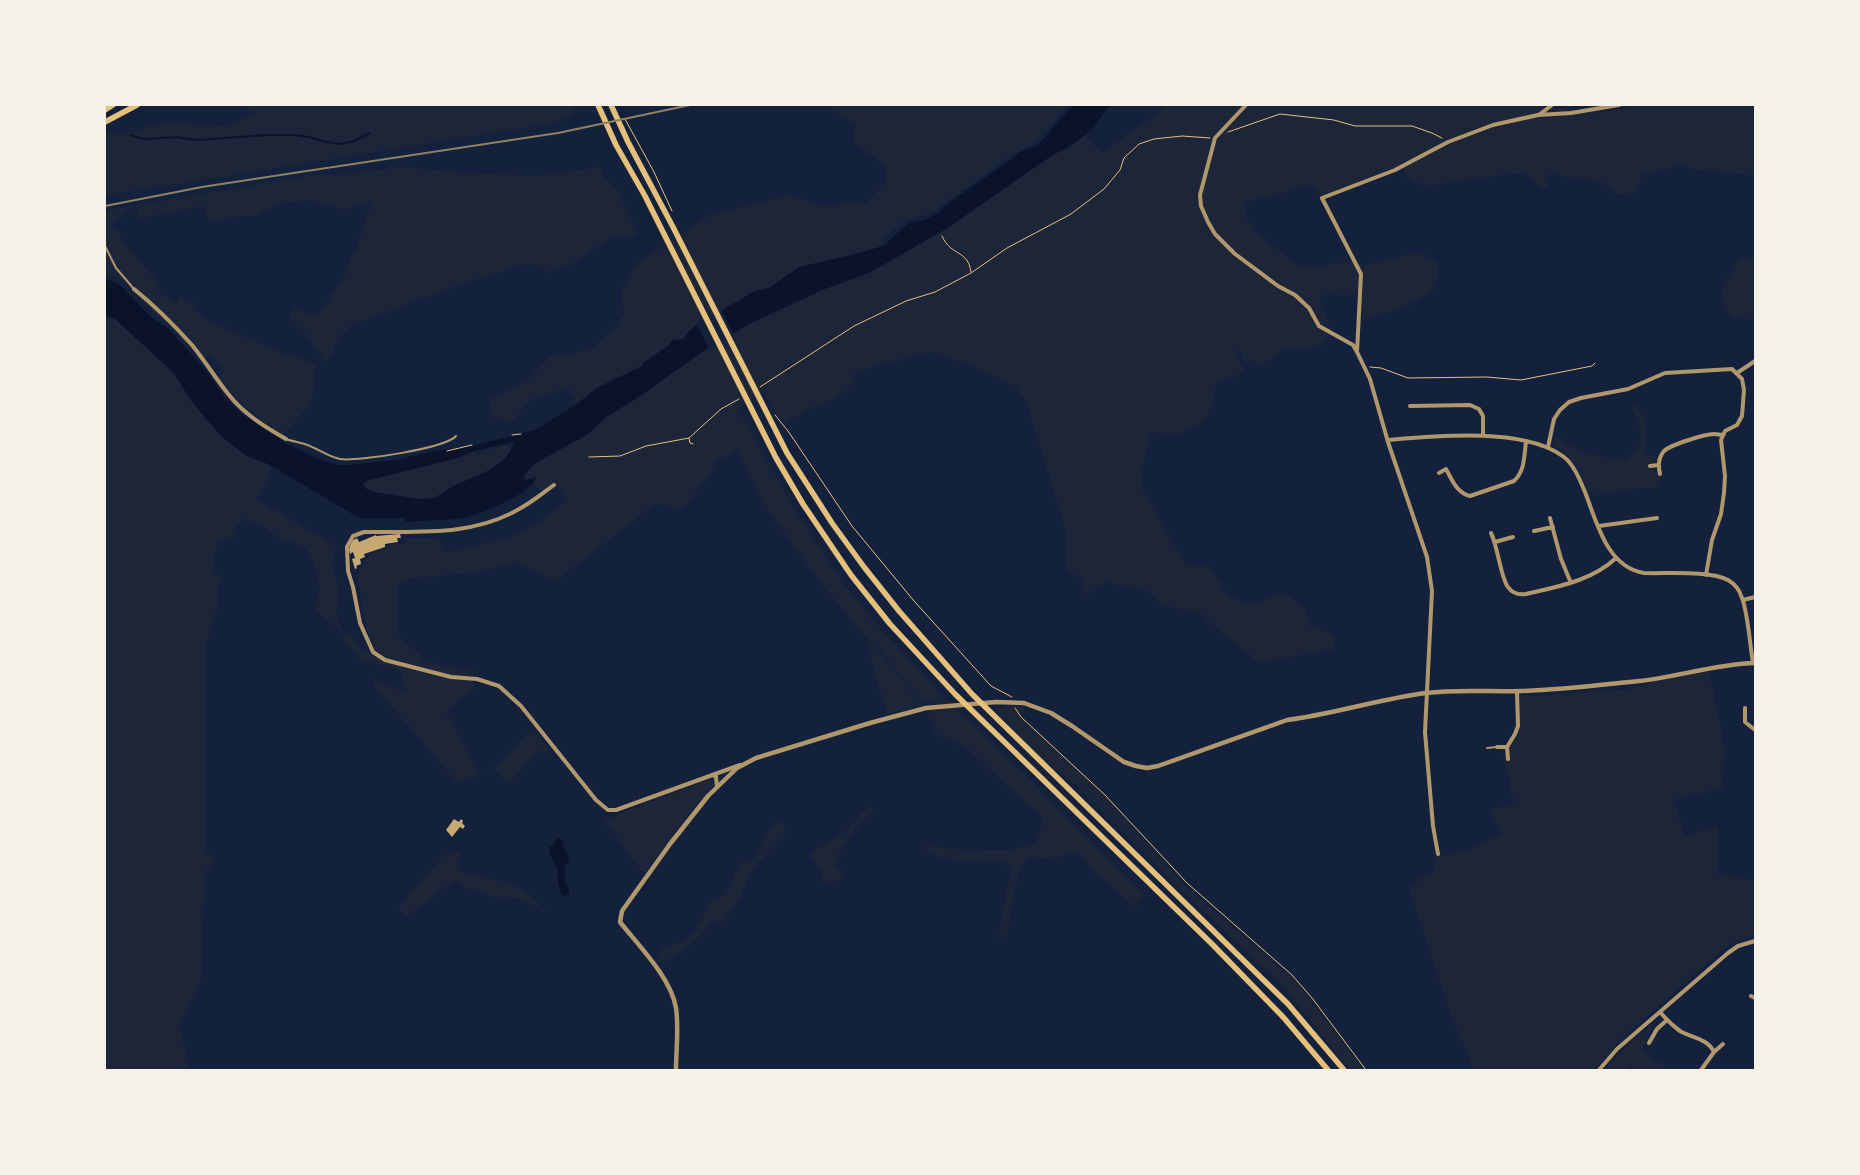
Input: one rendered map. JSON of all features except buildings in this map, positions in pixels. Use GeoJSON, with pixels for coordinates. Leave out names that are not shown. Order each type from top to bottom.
{"type":"FeatureCollection","features":[{"type":"Feature","properties":{"kind":"highway"},"geometry":{"type":"LineString","coordinates":[[105,110],[114,105]]}},
{"type":"Feature","properties":{"kind":"highway"},"geometry":{"type":"LineString","coordinates":[[105,122],[137,105]]}},
{"type":"Feature","properties":{"kind":"highway"},"geometry":{"type":"LineString","coordinates":[[598,105],[776,458],[822,534],[852,576],[896,631],[955,694],[1212,944],[1284,1018],[1328,1070]]}},
{"type":"Feature","properties":{"kind":"highway"},"geometry":{"type":"LineString","coordinates":[[611,105],[628,142],[787,453],[832,523],[899,612],[972,694],[1288,1004],[1344,1070]]}},
{"type":"Feature","properties":{"kind":"street"},"geometry":{"type":"LineString","coordinates":[[1246,105],[1215,138],[1200,195],[1201,206],[1215,234],[1235,254],[1278,286],[1295,295],[1309,308],[1319,326],[1353,345],[1370,378],[1388,442],[1427,557],[1432,592],[1425,732],[1438,854]]}},
{"type":"Feature","properties":{"kind":"street"},"geometry":{"type":"LineString","coordinates":[[1538,115],[1552,105]]}},
{"type":"Feature","properties":{"kind":"street"},"geometry":{"type":"LineString","coordinates":[[1358,352],[1361,274],[1322,198],[1395,170],[1448,142],[1493,125],[1538,115],[1572,113],[1619,105]]}},
{"type":"Feature","properties":{"kind":"street"},"geometry":{"type":"LineString","coordinates":[[134,289],[158,309],[193,347],[230,396],[242,408],[264,427],[286,439]]}},
{"type":"Feature","properties":{"kind":"street"},"geometry":{"type":"LineString","coordinates":[[1737,373],[1755,361]]}},
{"type":"Feature","properties":{"kind":"street"},"geometry":{"type":"LineString","coordinates":[[1548,447],[1554,419],[1569,402],[1628,389],[1666,373],[1732,369],[1737,373],[1742,379],[1744,390],[1742,416],[1737,425],[1725,431],[1721,440],[1725,476],[1724,493],[1721,514],[1712,540],[1706,575]]}},
{"type":"Feature","properties":{"kind":"street"},"geometry":{"type":"LineString","coordinates":[[1410,406],[1470,405],[1479,410],[1483,416],[1483,436]]}},
{"type":"Feature","properties":{"kind":"street"},"geometry":{"type":"LineString","coordinates":[[1660,474],[1658,465],[1664,451],[1671,446],[1714,434],[1723,435]]}},
{"type":"Feature","properties":{"kind":"street"},"geometry":{"type":"LineString","coordinates":[[554,485],[512,513],[465,528],[437,532],[364,532],[353,536],[347,546],[348,571],[354,586],[360,623],[375,655],[385,660],[451,677],[477,680],[499,686],[521,706],[596,800],[608,810],[616,810],[829,734],[926,708],[941,706],[996,702],[1014,702],[1030,705],[1072,726],[1124,762],[1147,768],[1158,766],[1287,720],[1428,693],[1517,691],[1642,681],[1726,665],[1754,663],[1743,600],[1738,590],[1730,581],[1706,575],[1634,572],[1623,566],[1606,545],[1578,476],[1565,458],[1548,447],[1483,436],[1449,435],[1389,440],[1388,442]]}},
{"type":"Feature","properties":{"kind":"street"},"geometry":{"type":"LineString","coordinates":[[1439,473],[1446,469],[1460,491],[1464,495],[1470,496],[1514,481],[1520,476],[1526,442]]}},
{"type":"Feature","properties":{"kind":"street"},"geometry":{"type":"LineString","coordinates":[[1650,466],[1658,465]]}},
{"type":"Feature","properties":{"kind":"street"},"geometry":{"type":"LineString","coordinates":[[1550,518],[1561,559],[1571,583]]}},
{"type":"Feature","properties":{"kind":"street"},"geometry":{"type":"LineString","coordinates":[[1599,526],[1657,518]]}},
{"type":"Feature","properties":{"kind":"street"},"geometry":{"type":"LineString","coordinates":[[1534,531],[1553,527]]}},
{"type":"Feature","properties":{"kind":"street"},"geometry":{"type":"LineString","coordinates":[[1491,533],[1506,584],[1512,592],[1519,594],[1571,583],[1606,567],[1616,558]]}},
{"type":"Feature","properties":{"kind":"street"},"geometry":{"type":"LineString","coordinates":[[1495,542],[1512,537]]}},
{"type":"Feature","properties":{"kind":"street"},"geometry":{"type":"LineString","coordinates":[[1743,600],[1755,598]]}},
{"type":"Feature","properties":{"kind":"street"},"geometry":{"type":"LineString","coordinates":[[1508,759],[1507,747],[1518,726],[1517,691]]}},
{"type":"Feature","properties":{"kind":"street"},"geometry":{"type":"LineString","coordinates":[[1745,708],[1745,722],[1755,730]]}},
{"type":"Feature","properties":{"kind":"street"},"geometry":{"type":"LineString","coordinates":[[1497,747],[1507,747]]}},
{"type":"Feature","properties":{"kind":"street"},"geometry":{"type":"LineString","coordinates":[[676,1070],[678,1033],[674,1000],[660,973],[620,922],[620,917],[622,911],[670,844],[717,786],[747,762]]}},
{"type":"Feature","properties":{"kind":"street"},"geometry":{"type":"LineString","coordinates":[[713,775],[716,777],[717,786]]}},
{"type":"Feature","properties":{"kind":"street"},"geometry":{"type":"LineString","coordinates":[[1599,1070],[1617,1049],[1728,953],[1738,946],[1755,941]]}},
{"type":"Feature","properties":{"kind":"street"},"geometry":{"type":"LineString","coordinates":[[1660,1012],[1682,1032],[1704,1041],[1714,1052]]}},
{"type":"Feature","properties":{"kind":"street"},"geometry":{"type":"LineString","coordinates":[[1650,1043],[1657,1028],[1667,1020]]}},
{"type":"Feature","properties":{"kind":"street"},"geometry":{"type":"LineString","coordinates":[[1701,1070],[1714,1052],[1723,1044]]}},
{"type":"Feature","properties":{"kind":"lane"},"geometry":{"type":"LineString","coordinates":[[105,246],[116,268],[134,289]]}},
{"type":"Feature","properties":{"kind":"lane"},"geometry":{"type":"LineString","coordinates":[[286,439],[312,446],[321,453],[337,459],[353,460],[421,449],[452,440],[456,436]]}},
{"type":"Feature","properties":{"kind":"lane"},"geometry":{"type":"LineString","coordinates":[[1488,748],[1497,747]]}},
{"type":"Feature","properties":{"kind":"path"},"geometry":{"type":"LineString","coordinates":[[1673,105],[1694,105]]}},
{"type":"Feature","properties":{"kind":"path"},"geometry":{"type":"LineString","coordinates":[[754,390],[854,326],[906,301],[935,292],[972,273],[1007,248],[1071,214],[1104,189],[1120,170],[1124,158],[1139,144],[1154,139],[1182,136],[1215,138],[1232,130],[1280,114],[1334,120],[1355,126],[1412,126],[1432,133],[1448,142]]}},
{"type":"Feature","properties":{"kind":"path"},"geometry":{"type":"LineString","coordinates":[[624,118],[654,172],[672,211]]}},
{"type":"Feature","properties":{"kind":"path"},"geometry":{"type":"LineString","coordinates":[[942,236],[950,250],[968,259],[972,273]]}},
{"type":"Feature","properties":{"kind":"path"},"geometry":{"type":"LineString","coordinates":[[1364,366],[1381,368],[1408,378],[1487,377],[1521,380],[1592,366],[1595,363]]}},
{"type":"Feature","properties":{"kind":"path"},"geometry":{"type":"LineString","coordinates":[[589,457],[620,456],[646,446],[689,438],[721,409],[738,400]]}},
{"type":"Feature","properties":{"kind":"path"},"geometry":{"type":"LineString","coordinates":[[773,413],[788,431],[864,542],[914,601],[991,686],[996,690],[1011,695],[1017,713],[1105,795],[1187,883],[1292,975],[1312,998],[1366,1070]]}},
{"type":"Feature","properties":{"kind":"path"},"geometry":{"type":"LineString","coordinates":[[512,435],[521,434]]}},
{"type":"Feature","properties":{"kind":"path"},"geometry":{"type":"LineString","coordinates":[[689,438],[690,443],[693,444]]}},
{"type":"Feature","properties":{"kind":"path"},"geometry":{"type":"LineString","coordinates":[[447,451],[472,445]]}},
{"type":"Feature","properties":{"kind":"shaded area"},"geometry":{"type":"Polygon","coordinates":[[[242,105],[576,105],[574,112],[560,122],[105,196],[105,131],[124,134],[154,125],[177,121],[203,127],[230,125],[255,112],[242,105]]]}},
{"type":"Feature","properties":{"kind":"shaded area"},"geometry":{"type":"Polygon","coordinates":[[[828,105],[1067,105],[1037,141],[1012,155],[929,214],[903,221],[882,240],[883,246],[799,267],[769,288],[756,291],[697,325],[687,333],[684,339],[673,340],[668,346],[643,363],[642,366],[597,388],[578,403],[567,387],[552,394],[530,400],[513,421],[492,417],[490,399],[527,381],[549,357],[590,350],[616,326],[624,313],[621,290],[641,260],[712,214],[788,195],[821,205],[866,203],[887,180],[883,164],[853,142],[856,123],[843,118],[828,105]]]}},
{"type":"Feature","properties":{"kind":"shaded area"},"geometry":{"type":"Polygon","coordinates":[[[1073,105],[1112,105],[1104,112],[1094,127],[1080,139],[1054,154],[949,227],[869,273],[822,290],[749,324],[702,352],[643,394],[605,418],[588,434],[534,464],[523,477],[526,480],[536,477],[526,490],[506,502],[468,517],[406,522],[405,518],[359,518],[270,465],[245,455],[221,436],[192,402],[173,372],[115,319],[105,316],[105,279],[115,282],[123,288],[152,318],[170,330],[209,374],[227,400],[242,414],[284,442],[318,459],[338,465],[397,460],[429,452],[476,445],[535,430],[578,403],[597,388],[642,366],[643,363],[668,346],[673,340],[684,339],[689,331],[697,325],[755,291],[769,288],[799,267],[883,246],[909,223],[927,219],[939,212],[947,204],[1012,159],[1019,152],[1037,146],[1073,105]],[[513,442],[477,450],[458,458],[363,483],[366,489],[374,492],[418,499],[435,498],[451,487],[490,470],[506,458],[514,445],[513,442]]]}},
{"type":"Feature","properties":{"kind":"shaded area"},"geometry":{"type":"Polygon","coordinates":[[[1168,105],[1204,105],[1207,108],[1211,105],[1532,105],[1598,113],[1646,105],[1755,105],[1755,176],[1698,170],[1682,165],[1643,175],[1636,192],[1630,195],[1617,194],[1601,182],[1552,174],[1547,177],[1549,187],[1542,189],[1526,173],[1428,186],[1411,181],[1399,166],[1320,197],[1312,184],[1245,203],[1245,215],[1255,232],[1301,268],[1357,261],[1363,266],[1420,252],[1438,263],[1438,279],[1433,288],[1416,301],[1394,311],[1362,320],[1362,294],[1341,296],[1333,292],[1319,297],[1332,332],[1326,342],[1310,351],[1299,348],[1285,348],[1275,357],[1258,367],[1254,360],[1244,362],[1241,351],[1235,351],[1245,372],[1216,384],[1213,403],[1204,421],[1180,434],[1152,433],[1144,461],[1141,487],[1185,564],[1210,567],[1227,594],[1249,605],[1285,592],[1305,610],[1310,625],[1334,636],[1334,649],[1259,663],[1198,612],[1164,606],[1149,592],[1108,582],[1086,595],[1080,586],[1085,578],[1068,573],[1065,566],[1065,528],[1026,401],[1016,387],[995,376],[935,352],[915,355],[856,372],[847,390],[805,411],[785,424],[775,413],[764,392],[737,407],[793,507],[844,584],[878,626],[947,700],[1030,779],[1095,847],[1144,894],[1135,907],[1097,874],[1076,851],[1053,859],[1029,857],[1019,873],[1016,883],[1007,937],[998,937],[1011,870],[1005,860],[952,860],[932,855],[925,850],[928,843],[940,848],[1002,850],[1025,847],[1032,844],[1038,838],[1041,816],[965,747],[933,732],[936,723],[929,720],[928,712],[943,708],[937,701],[924,704],[873,642],[870,641],[923,705],[887,714],[867,646],[869,641],[818,580],[770,513],[736,450],[713,464],[715,467],[683,510],[656,503],[556,581],[515,562],[482,572],[404,579],[397,586],[399,637],[419,653],[424,662],[473,671],[474,687],[446,712],[481,776],[456,781],[373,685],[374,679],[406,692],[399,669],[362,661],[343,638],[350,634],[360,649],[372,654],[374,650],[367,628],[357,576],[369,554],[385,550],[390,544],[404,544],[407,538],[438,538],[443,553],[513,536],[543,520],[567,500],[554,484],[543,491],[523,477],[534,464],[588,434],[605,418],[643,394],[702,352],[749,324],[822,290],[869,273],[949,227],[1054,154],[1067,149],[1085,135],[1102,153],[1168,105]]]}},
{"type":"Feature","properties":{"kind":"shaded area"},"geometry":{"type":"Polygon","coordinates":[[[402,167],[468,173],[536,176],[600,167],[605,178],[618,191],[638,234],[630,238],[614,236],[571,264],[551,273],[530,263],[470,281],[354,324],[339,337],[334,346],[333,354],[325,362],[306,334],[288,316],[296,307],[310,315],[316,315],[322,310],[345,275],[350,258],[357,247],[372,202],[344,210],[311,200],[285,203],[262,212],[257,216],[239,216],[210,223],[204,206],[138,219],[136,205],[314,175],[335,175],[402,167]]]}},
{"type":"Feature","properties":{"kind":"shaded area"},"geometry":{"type":"Polygon","coordinates":[[[135,205],[111,225],[118,231],[125,244],[158,282],[156,288],[165,296],[177,303],[180,297],[194,304],[197,311],[208,320],[281,352],[316,364],[311,400],[295,422],[283,434],[258,418],[236,399],[219,377],[225,372],[211,355],[205,359],[188,337],[156,315],[117,275],[105,278],[105,211],[135,205]]]}},
{"type":"Feature","properties":{"kind":"shaded area"},"geometry":{"type":"Polygon","coordinates":[[[1755,256],[1755,318],[1746,320],[1730,317],[1721,293],[1740,258],[1755,256]]]}},
{"type":"Feature","properties":{"kind":"shaded area"},"geometry":{"type":"Polygon","coordinates":[[[105,316],[115,319],[173,372],[221,436],[245,455],[270,465],[271,474],[256,499],[337,546],[332,563],[339,591],[336,613],[343,633],[315,610],[320,586],[315,566],[305,547],[282,540],[263,526],[244,518],[237,525],[234,538],[218,540],[214,572],[222,578],[217,590],[218,603],[207,643],[205,849],[214,862],[205,873],[201,982],[179,1026],[190,1070],[105,1070],[105,316]]]}},
{"type":"Feature","properties":{"kind":"shaded area"},"geometry":{"type":"Polygon","coordinates":[[[1635,403],[1645,422],[1647,432],[1643,453],[1648,456],[1656,455],[1657,459],[1650,465],[1651,469],[1658,474],[1660,484],[1657,488],[1639,488],[1594,496],[1592,492],[1588,492],[1579,471],[1569,458],[1554,444],[1555,436],[1589,453],[1626,460],[1638,448],[1640,441],[1639,428],[1632,406],[1635,403]]]}},
{"type":"Feature","properties":{"kind":"shaded area"},"geometry":{"type":"Polygon","coordinates":[[[507,445],[511,449],[499,464],[434,498],[417,499],[378,493],[368,489],[363,483],[458,458],[475,451],[479,456],[483,451],[507,445]]]}},
{"type":"Feature","properties":{"kind":"shaded area"},"geometry":{"type":"Polygon","coordinates":[[[1709,672],[1725,749],[1722,788],[1669,801],[1675,801],[1684,836],[1718,826],[1717,873],[1755,881],[1755,935],[1730,944],[1618,1042],[1595,1070],[1474,1070],[1451,1015],[1409,888],[1418,884],[1416,879],[1434,872],[1433,858],[1469,849],[1502,834],[1488,810],[1514,804],[1503,752],[1516,732],[1520,695],[1532,696],[1629,689],[1673,677],[1709,672]]]}},
{"type":"Feature","properties":{"kind":"shaded area"},"geometry":{"type":"Polygon","coordinates":[[[1014,706],[1016,712],[1016,706],[1026,708],[1020,718],[1097,788],[1185,885],[1288,975],[1292,976],[1364,1070],[1350,1070],[1281,984],[1173,883],[1081,789],[1044,761],[992,708],[1014,706]]]}},
{"type":"Feature","properties":{"kind":"shaded area"},"geometry":{"type":"Polygon","coordinates":[[[531,730],[550,749],[544,754],[539,750],[509,783],[494,769],[531,730]]]}},
{"type":"Feature","properties":{"kind":"shaded area"},"geometry":{"type":"Polygon","coordinates":[[[709,779],[714,782],[714,785],[690,813],[644,874],[604,820],[709,779]]]}},
{"type":"Feature","properties":{"kind":"shaded area"},"geometry":{"type":"Polygon","coordinates":[[[869,806],[873,809],[850,836],[837,859],[836,867],[846,876],[829,884],[823,883],[822,871],[810,855],[846,831],[869,806]]]}},
{"type":"Feature","properties":{"kind":"shaded area"},"geometry":{"type":"Polygon","coordinates":[[[778,820],[785,827],[785,835],[750,875],[739,899],[722,923],[712,920],[702,934],[687,948],[663,962],[655,963],[663,947],[683,942],[700,924],[709,903],[725,895],[740,863],[752,861],[769,831],[778,820]]]}},
{"type":"Feature","properties":{"kind":"shaded area"},"geometry":{"type":"Polygon","coordinates":[[[558,838],[563,840],[563,846],[569,861],[564,867],[565,881],[569,894],[563,896],[558,882],[558,868],[550,855],[550,846],[554,846],[555,840],[558,838]]]}},
{"type":"Feature","properties":{"kind":"shaded area"},"geometry":{"type":"Polygon","coordinates":[[[460,851],[459,870],[483,878],[507,882],[524,890],[545,912],[519,898],[495,897],[468,889],[455,880],[406,917],[398,908],[446,853],[460,851]]]}},
{"type":"Feature","properties":{"kind":"shaded area"},"geometry":{"type":"Polygon","coordinates":[[[1653,1024],[1648,1040],[1641,1050],[1671,1070],[1638,1070],[1630,1065],[1626,1070],[1605,1070],[1619,1053],[1653,1024]]]}},
{"type":"Feature","properties":{"kind":"pier"},"geometry":{"type":"Polygon","coordinates":[[[721,309],[734,336],[710,350],[696,323],[721,309]]]}},
{"type":"Feature","properties":{"kind":"waterway"},"geometry":{"type":"LineString","coordinates":[[130,135],[144,139],[176,137],[196,140],[294,135],[341,144],[354,141],[370,133]]}},
{"type":"Feature","properties":{"kind":"railway"},"geometry":{"type":"LineString","coordinates":[[105,206],[202,187],[558,133],[690,105]]}}]}
